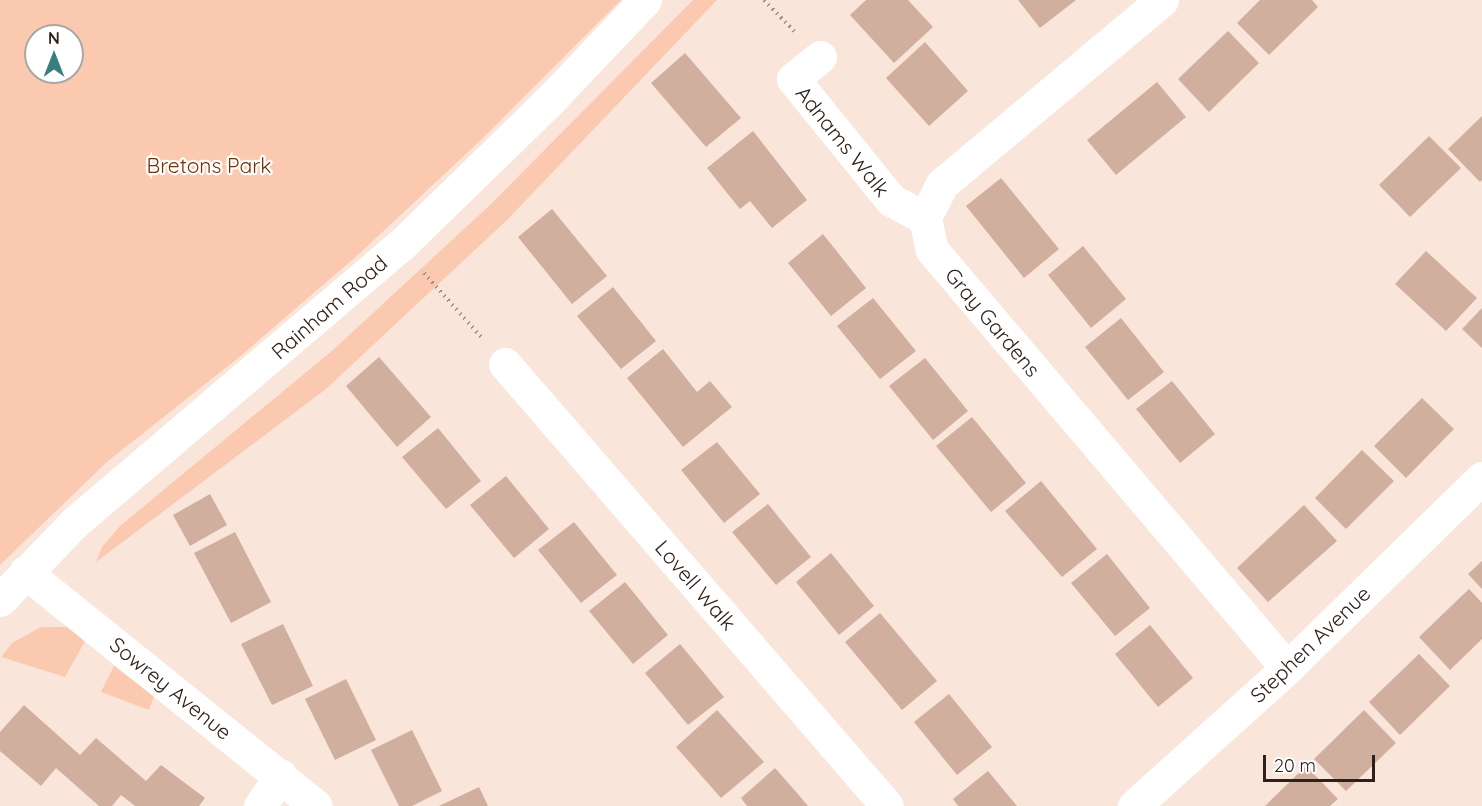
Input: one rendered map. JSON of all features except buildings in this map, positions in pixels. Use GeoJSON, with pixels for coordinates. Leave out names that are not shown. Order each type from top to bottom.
{"type":"FeatureCollection","features":[{"type":"Feature","properties":{"kind":"street","name":"Rainham Road"},"geometry":{"type":"LineString","coordinates":[[0,600],[74,522],[400,246],[552,98],[645,0]]}},
{"type":"Feature","properties":{"kind":"street"},"geometry":{"type":"LineString","coordinates":[[925,218],[942,184],[1162,0]]}},
{"type":"Feature","properties":{"kind":"street","name":"Adnams Walk"},"geometry":{"type":"LineString","coordinates":[[820,57],[793,79],[891,200],[925,218]]}},
{"type":"Feature","properties":{"kind":"street","name":"Gray Gardens"},"geometry":{"type":"LineString","coordinates":[[925,218],[932,250],[1287,668]]}},
{"type":"Feature","properties":{"kind":"street","name":"Lovell Walk"},"geometry":{"type":"LineString","coordinates":[[505,364],[887,806]]}},
{"type":"Feature","properties":{"kind":"street","name":"Stephen Avenue"},"geometry":{"type":"LineString","coordinates":[[1134,806],[1287,668],[1482,478]]}},
{"type":"Feature","properties":{"kind":"street","name":"Sowrey Avenue"},"geometry":{"type":"LineString","coordinates":[[25,572],[281,775],[316,806]]}},
{"type":"Feature","properties":{"kind":"street"},"geometry":{"type":"LineString","coordinates":[[260,806],[281,775]]}},
{"type":"Feature","properties":{"kind":"path"},"geometry":{"type":"LineString","coordinates":[[764,0],[820,57]]}},
{"type":"Feature","properties":{"kind":"path"},"geometry":{"type":"LineString","coordinates":[[400,246],[505,364]]}},
{"type":"Feature","properties":{"kind":"green space","name":"Bretons Park"},"geometry":{"type":"Polygon","coordinates":[[[0,0],[621,0],[484,137],[359,254],[237,359],[108,461],[0,565],[0,0]]]}},
{"type":"Feature","properties":{"kind":"green space"},"geometry":{"type":"Polygon","coordinates":[[[693,0],[717,0],[506,221],[326,389],[96,562],[102,547],[120,526],[333,350],[491,204],[693,0]]]}},
{"type":"Feature","properties":{"kind":"green space"},"geometry":{"type":"Polygon","coordinates":[[[41,627],[73,627],[81,631],[84,643],[65,677],[1,657],[12,643],[41,627]]]}},
{"type":"Feature","properties":{"kind":"green space"},"geometry":{"type":"Polygon","coordinates":[[[114,666],[154,696],[149,710],[101,692],[114,666]]]}}]}
